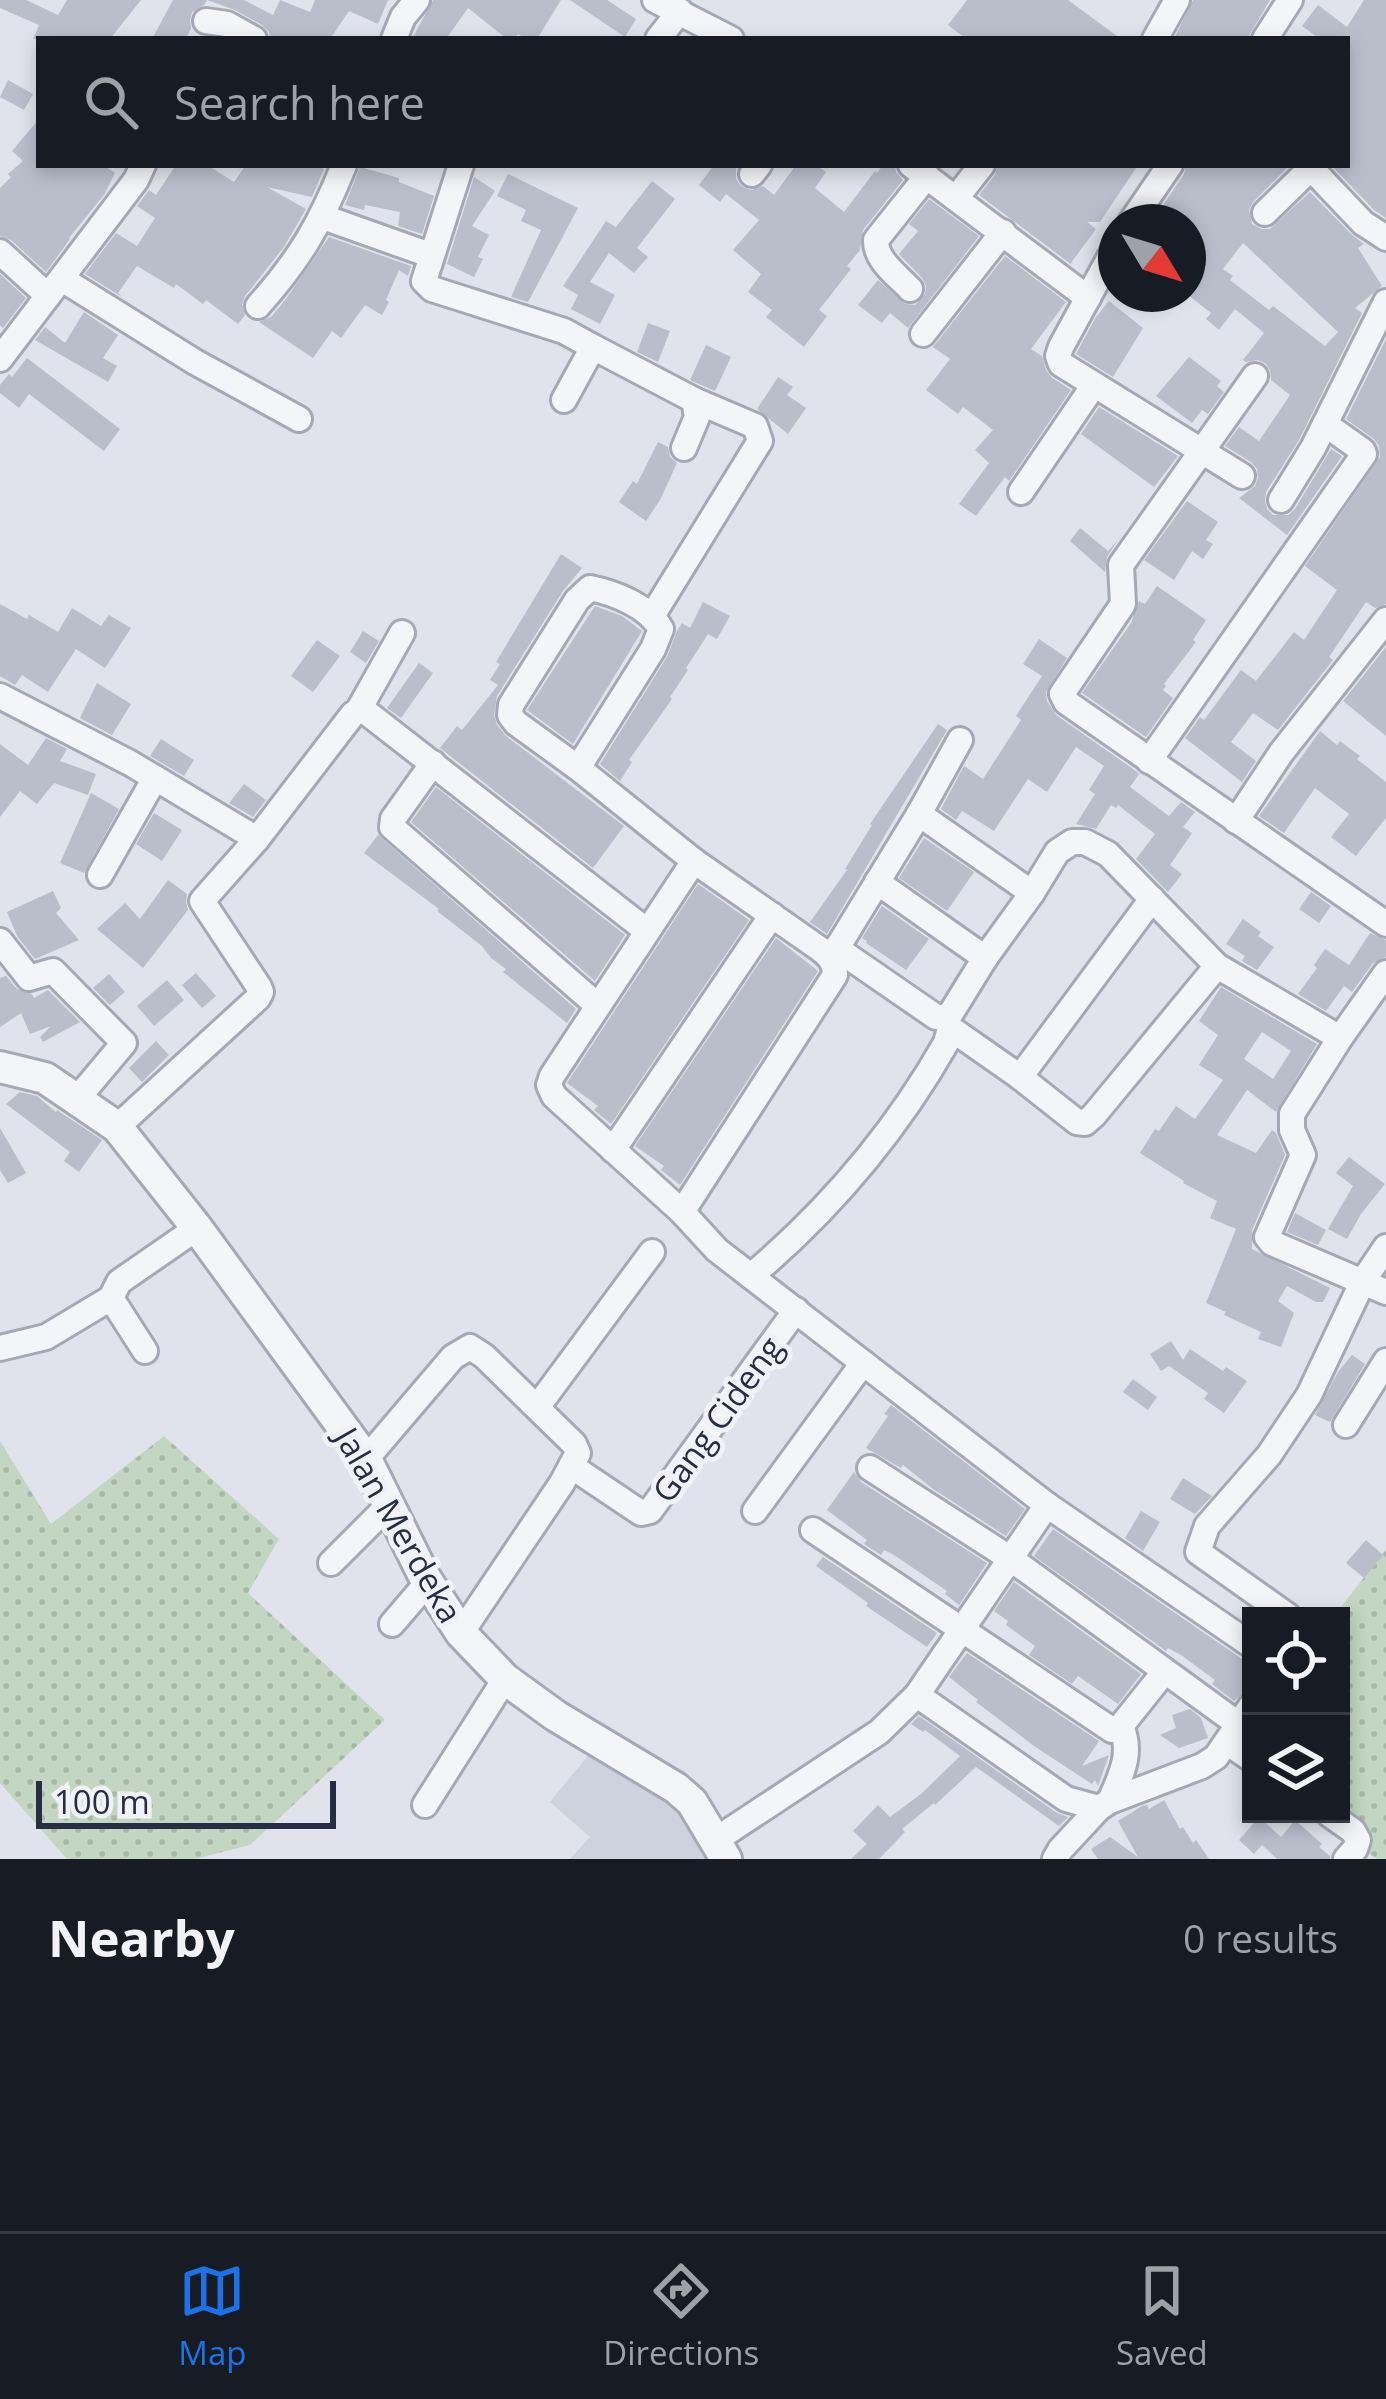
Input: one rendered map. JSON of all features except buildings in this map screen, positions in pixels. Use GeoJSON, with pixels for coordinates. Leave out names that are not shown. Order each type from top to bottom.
{"type":"FeatureCollection","features":[{"type":"Feature","properties":{"kind":"street"},"geometry":{"type":"LineString","coordinates":[[395,36],[417,0]]}},
{"type":"Feature","properties":{"kind":"street"},"geometry":{"type":"LineString","coordinates":[[655,0],[726,36]]}},
{"type":"Feature","properties":{"kind":"street"},"geometry":{"type":"LineString","coordinates":[[1157,36],[1178,0]]}},
{"type":"Feature","properties":{"kind":"street"},"geometry":{"type":"LineString","coordinates":[[1267,36],[1290,0]]}},
{"type":"Feature","properties":{"kind":"street"},"geometry":{"type":"LineString","coordinates":[[660,36],[680,10]]}},
{"type":"Feature","properties":{"kind":"street"},"geometry":{"type":"LineString","coordinates":[[205,20],[248,36]]}},
{"type":"Feature","properties":{"kind":"street"},"geometry":{"type":"LineString","coordinates":[[2,349],[55,288],[142,168]]}},
{"type":"Feature","properties":{"kind":"street"},"geometry":{"type":"LineString","coordinates":[[258,306],[288,272],[323,217],[343,168]]}},
{"type":"Feature","properties":{"kind":"street"},"geometry":{"type":"LineString","coordinates":[[460,168],[430,255],[424,281],[432,289],[564,332],[694,400],[755,426],[760,441],[652,616]]}},
{"type":"Feature","properties":{"kind":"street"},"geometry":{"type":"LineString","coordinates":[[956,198],[980,168]]}},
{"type":"Feature","properties":{"kind":"street"},"geometry":{"type":"LineString","coordinates":[[1144,204],[1168,168]]}},
{"type":"Feature","properties":{"kind":"street"},"geometry":{"type":"LineString","coordinates":[[1265,213],[1309,168]]}},
{"type":"Feature","properties":{"kind":"street"},"geometry":{"type":"LineString","coordinates":[[1311,168],[1363,223],[1386,238]]}},
{"type":"Feature","properties":{"kind":"street"},"geometry":{"type":"LineString","coordinates":[[910,289],[880,257],[876,240],[919,171],[1088,298]]}},
{"type":"Feature","properties":{"kind":"street"},"geometry":{"type":"LineString","coordinates":[[323,217],[430,255]]}},
{"type":"Feature","properties":{"kind":"street"},"geometry":{"type":"LineString","coordinates":[[923,334],[1003,232]]}},
{"type":"Feature","properties":{"kind":"street"},"geometry":{"type":"LineString","coordinates":[[0,252],[55,288],[299,419]]}},
{"type":"Feature","properties":{"kind":"street"},"geometry":{"type":"LineString","coordinates":[[1098,279],[1058,356],[1061,364],[1242,476]]}},
{"type":"Feature","properties":{"kind":"street"},"geometry":{"type":"LineString","coordinates":[[1281,500],[1386,302]]}},
{"type":"Feature","properties":{"kind":"street"},"geometry":{"type":"LineString","coordinates":[[564,400],[593,347]]}},
{"type":"Feature","properties":{"kind":"street"},"geometry":{"type":"LineString","coordinates":[[1255,376],[1121,565],[1124,604],[1062,694],[1066,702],[1149,761],[1386,924]]}},
{"type":"Feature","properties":{"kind":"street"},"geometry":{"type":"LineString","coordinates":[[1021,492],[1094,385]]}},
{"type":"Feature","properties":{"kind":"street"},"geometry":{"type":"LineString","coordinates":[[683,448],[697,417],[694,400]]}},
{"type":"Feature","properties":{"kind":"street"},"geometry":{"type":"LineString","coordinates":[[1149,761],[1364,454],[1325,424]]}},
{"type":"Feature","properties":{"kind":"street"},"geometry":{"type":"LineString","coordinates":[[578,768],[662,628],[625,599],[596,588],[583,592],[511,705],[510,715],[516,723],[694,860],[772,915],[948,1023],[1077,1122],[1090,1120],[1216,966]]}},
{"type":"Feature","properties":{"kind":"street"},"geometry":{"type":"LineString","coordinates":[[1236,821],[1281,753],[1386,620]]}},
{"type":"Feature","properties":{"kind":"street"},"geometry":{"type":"LineString","coordinates":[[358,711],[402,633]]}},
{"type":"Feature","properties":{"kind":"street"},"geometry":{"type":"LineString","coordinates":[[0,696],[155,778],[256,839]]}},
{"type":"Feature","properties":{"kind":"street"},"geometry":{"type":"LineString","coordinates":[[117,1127],[261,992],[202,901],[352,713],[366,712],[647,932]]}},
{"type":"Feature","properties":{"kind":"street"},"geometry":{"type":"LineString","coordinates":[[682,1211],[835,975],[833,953],[959,740]]}},
{"type":"Feature","properties":{"kind":"street"},"geometry":{"type":"LineString","coordinates":[[433,763],[392,827],[597,1005]]}},
{"type":"Feature","properties":{"kind":"street"},"geometry":{"type":"LineString","coordinates":[[100,875],[155,778]]}},
{"type":"Feature","properties":{"kind":"street"},"geometry":{"type":"LineString","coordinates":[[919,814],[1032,893]]}},
{"type":"Feature","properties":{"kind":"street"},"geometry":{"type":"LineString","coordinates":[[751,1276],[788,1245],[890,1128],[936,1062],[946,1043],[951,1013],[985,958],[1057,852],[1072,842],[1085,842],[1108,854],[1216,966],[1340,1038]]}},
{"type":"Feature","properties":{"kind":"street"},"geometry":{"type":"LineString","coordinates":[[694,860],[549,1084],[554,1096],[682,1211],[717,1250],[1047,1505],[1242,1639]]}},
{"type":"Feature","properties":{"kind":"street"},"geometry":{"type":"LineString","coordinates":[[877,882],[985,958]]}},
{"type":"Feature","properties":{"kind":"street"},"geometry":{"type":"LineString","coordinates":[[1020,1077],[1152,899]]}},
{"type":"Feature","properties":{"kind":"street"},"geometry":{"type":"LineString","coordinates":[[613,1150],[772,915]]}},
{"type":"Feature","properties":{"kind":"street"},"geometry":{"type":"LineString","coordinates":[[0,941],[28,978],[53,971],[124,1043],[76,1099]]}},
{"type":"Feature","properties":{"kind":"street"},"geometry":{"type":"LineString","coordinates":[[1375,1286],[1267,1237],[1303,1155],[1292,1130],[1292,1114],[1385,977]]}},
{"type":"Feature","properties":{"kind":"street","name":"Jalan Merdeka"},"geometry":{"type":"LineString","coordinates":[[0,1067],[45,1078],[117,1127],[366,1459],[428,1582],[461,1633],[505,1679],[692,1802],[720,1850]]}},
{"type":"Feature","properties":{"kind":"street"},"geometry":{"type":"LineString","coordinates":[[4,1342],[46,1337],[111,1298],[119,1282],[197,1228]]}},
{"type":"Feature","properties":{"kind":"street"},"geometry":{"type":"LineString","coordinates":[[1275,1607],[1198,1552],[1207,1526],[1269,1455],[1309,1395],[1375,1286],[1386,1247]]}},
{"type":"Feature","properties":{"kind":"street"},"geometry":{"type":"LineString","coordinates":[[538,1406],[652,1252]]}},
{"type":"Feature","properties":{"kind":"street"},"geometry":{"type":"LineString","coordinates":[[111,1298],[145,1351]]}},
{"type":"Feature","properties":{"kind":"street","name":"Gang Cideng"},"geometry":{"type":"LineString","coordinates":[[571,1466],[641,1513],[650,1511],[796,1310]]}},
{"type":"Feature","properties":{"kind":"street"},"geometry":{"type":"LineString","coordinates":[[366,1459],[463,1348],[470,1347],[574,1444],[578,1453],[571,1466],[461,1633]]}},
{"type":"Feature","properties":{"kind":"street"},"geometry":{"type":"LineString","coordinates":[[1346,1425],[1386,1361]]}},
{"type":"Feature","properties":{"kind":"street"},"geometry":{"type":"LineString","coordinates":[[755,1511],[863,1363]]}},
{"type":"Feature","properties":{"kind":"street"},"geometry":{"type":"LineString","coordinates":[[870,1468],[1011,1559],[1239,1724],[1216,1757],[1202,1766],[1105,1804],[1066,1799],[917,1695]]}},
{"type":"Feature","properties":{"kind":"street"},"geometry":{"type":"LineString","coordinates":[[331,1563],[389,1505]]}},
{"type":"Feature","properties":{"kind":"street"},"geometry":{"type":"LineString","coordinates":[[720,1850],[879,1732],[917,1695],[1047,1505]]}},
{"type":"Feature","properties":{"kind":"street"},"geometry":{"type":"LineString","coordinates":[[812,1530],[1112,1730],[1121,1726],[1165,1671]]}},
{"type":"Feature","properties":{"kind":"street"},"geometry":{"type":"LineString","coordinates":[[392,1624],[428,1582]]}},
{"type":"Feature","properties":{"kind":"street"},"geometry":{"type":"LineString","coordinates":[[425,1805],[505,1679]]}},
{"type":"Feature","properties":{"kind":"street"},"geometry":{"type":"LineString","coordinates":[[1055,1859],[1105,1804],[1127,1762],[1121,1726]]}},
{"type":"Feature","properties":{"kind":"street"},"geometry":{"type":"LineString","coordinates":[[1341,1823],[1358,1840],[1346,1859]]}},
{"type":"Feature","properties":{"kind":"shaded area"},"geometry":{"type":"Polygon","coordinates":[[[609,1730],[700,1793],[736,1859],[570,1859],[590,1837],[550,1802],[609,1730]]]}},
{"type":"Feature","properties":{"kind":"green space"},"geometry":{"type":"Polygon","coordinates":[[[164,1436],[279,1539],[248,1593],[385,1720],[250,1845],[195,1859],[67,1859],[0,1783],[0,1441],[51,1524],[164,1436]]]}},
{"type":"Feature","properties":{"kind":"green space"},"geometry":{"type":"Polygon","coordinates":[[[1386,1549],[1386,1859],[1377,1859],[1325,1823],[1350,1823],[1350,1607],[1341,1607],[1386,1549]]]}}]}
